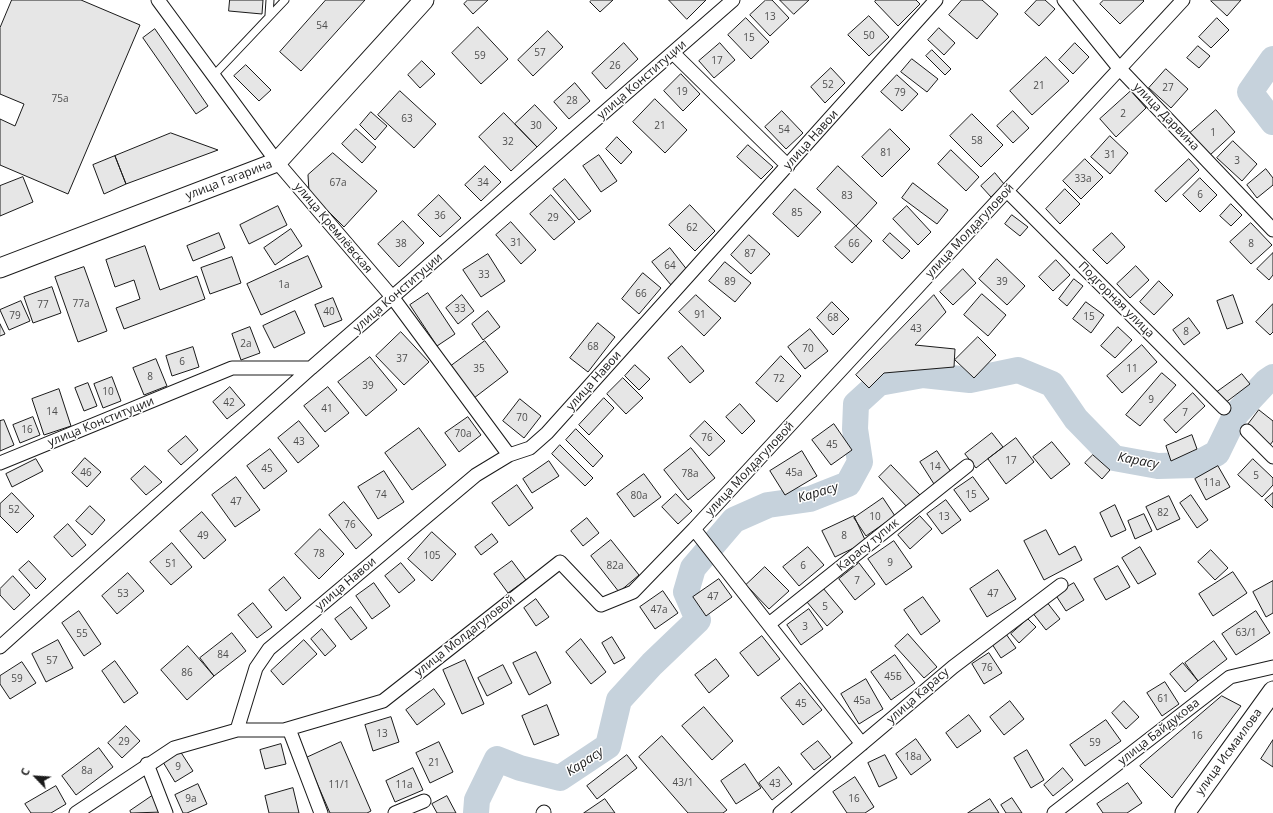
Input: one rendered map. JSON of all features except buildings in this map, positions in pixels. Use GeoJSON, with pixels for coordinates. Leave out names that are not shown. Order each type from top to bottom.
{"type":"FeatureCollection","features":[{"type":"Feature","properties":{"kind":"main road","name":"улица Гагарина"},"geometry":{"type":"LineString","coordinates":[[0,268],[277,162],[424,0]]}},
{"type":"Feature","properties":{"kind":"main road","name":"улица Исмаилова"},"geometry":{"type":"LineString","coordinates":[[1185,813],[1273,691]]}},
{"type":"Feature","properties":{"kind":"street","name":"улица Кремлёвская"},"geometry":{"type":"LineString","coordinates":[[158,0],[277,162],[393,298],[509,455]]}},
{"type":"Feature","properties":{"kind":"street","name":"улица Конституции"},"geometry":{"type":"LineString","coordinates":[[0,463],[232,368],[311,368],[733,0]]}},
{"type":"Feature","properties":{"kind":"street","name":"улица Навои"},"geometry":{"type":"LineString","coordinates":[[237,730],[256,668],[269,649],[476,475],[509,455],[530,448],[547,433],[936,0]]}},
{"type":"Feature","properties":{"kind":"street","name":"улица Дарвина"},"geometry":{"type":"LineString","coordinates":[[1064,0],[1119,68],[1273,230]]}},
{"type":"Feature","properties":{"kind":"street","name":"улица Молдагуловой"},"geometry":{"type":"LineString","coordinates":[[76,813],[147,764],[174,748],[237,730],[289,729],[383,701],[560,562],[601,605],[633,592],[694,529],[1119,68],[1184,0]]}},
{"type":"Feature","properties":{"kind":"street"},"geometry":{"type":"LineString","coordinates":[[673,53],[788,166]]}},
{"type":"Feature","properties":{"kind":"street","name":"Подгорная улица"},"geometry":{"type":"LineString","coordinates":[[1007,191],[1224,408]]}},
{"type":"Feature","properties":{"kind":"street"},"geometry":{"type":"LineString","coordinates":[[0,647],[311,368]]}},
{"type":"Feature","properties":{"kind":"street"},"geometry":{"type":"LineString","coordinates":[[1247,431],[1273,457]]}},
{"type":"Feature","properties":{"kind":"street","name":"Карасу тупик"},"geometry":{"type":"LineString","coordinates":[[769,624],[967,466]]}},
{"type":"Feature","properties":{"kind":"street"},"geometry":{"type":"LineString","coordinates":[[694,529],[862,744]]}},
{"type":"Feature","properties":{"kind":"street","name":"улица Карасу"},"geometry":{"type":"LineString","coordinates":[[780,813],[953,667],[1060,585]]}},
{"type":"Feature","properties":{"kind":"street","name":"улица Байдукова"},"geometry":{"type":"LineString","coordinates":[[1054,813],[1230,677],[1273,667]]}},
{"type":"Feature","properties":{"kind":"street"},"geometry":{"type":"LineString","coordinates":[[289,729],[321,813]]}},
{"type":"Feature","properties":{"kind":"street"},"geometry":{"type":"LineString","coordinates":[[147,764],[166,813]]}},
{"type":"Feature","properties":{"kind":"street"},"geometry":{"type":"LineString","coordinates":[[395,813],[424,801]]}},
{"type":"Feature","properties":{"kind":"lane"},"geometry":{"type":"LineString","coordinates":[[269,15],[270,0]]}},
{"type":"Feature","properties":{"kind":"lane"},"geometry":{"type":"LineString","coordinates":[[213,76],[269,15],[285,0]]}},
{"type":"Feature","properties":{"kind":"waterway","name":"Карасу"},"geometry":{"type":"LineString","coordinates":[[1273,59],[1250,92],[1273,122]]}},
{"type":"Feature","properties":{"kind":"waterway","name":"Карасу"},"geometry":{"type":"LineString","coordinates":[[476,813],[477,800],[497,759],[520,768],[560,778],[608,746],[619,700],[652,664],[698,620],[686,592],[693,568],[734,520],[768,505],[810,499],[848,484],[860,462],[855,429],[856,404],[879,383],[923,375],[970,380],[1018,370],[1052,384],[1076,419],[1114,458],[1158,466],[1195,465],[1217,453],[1236,414],[1267,381],[1273,377]]}}]}
